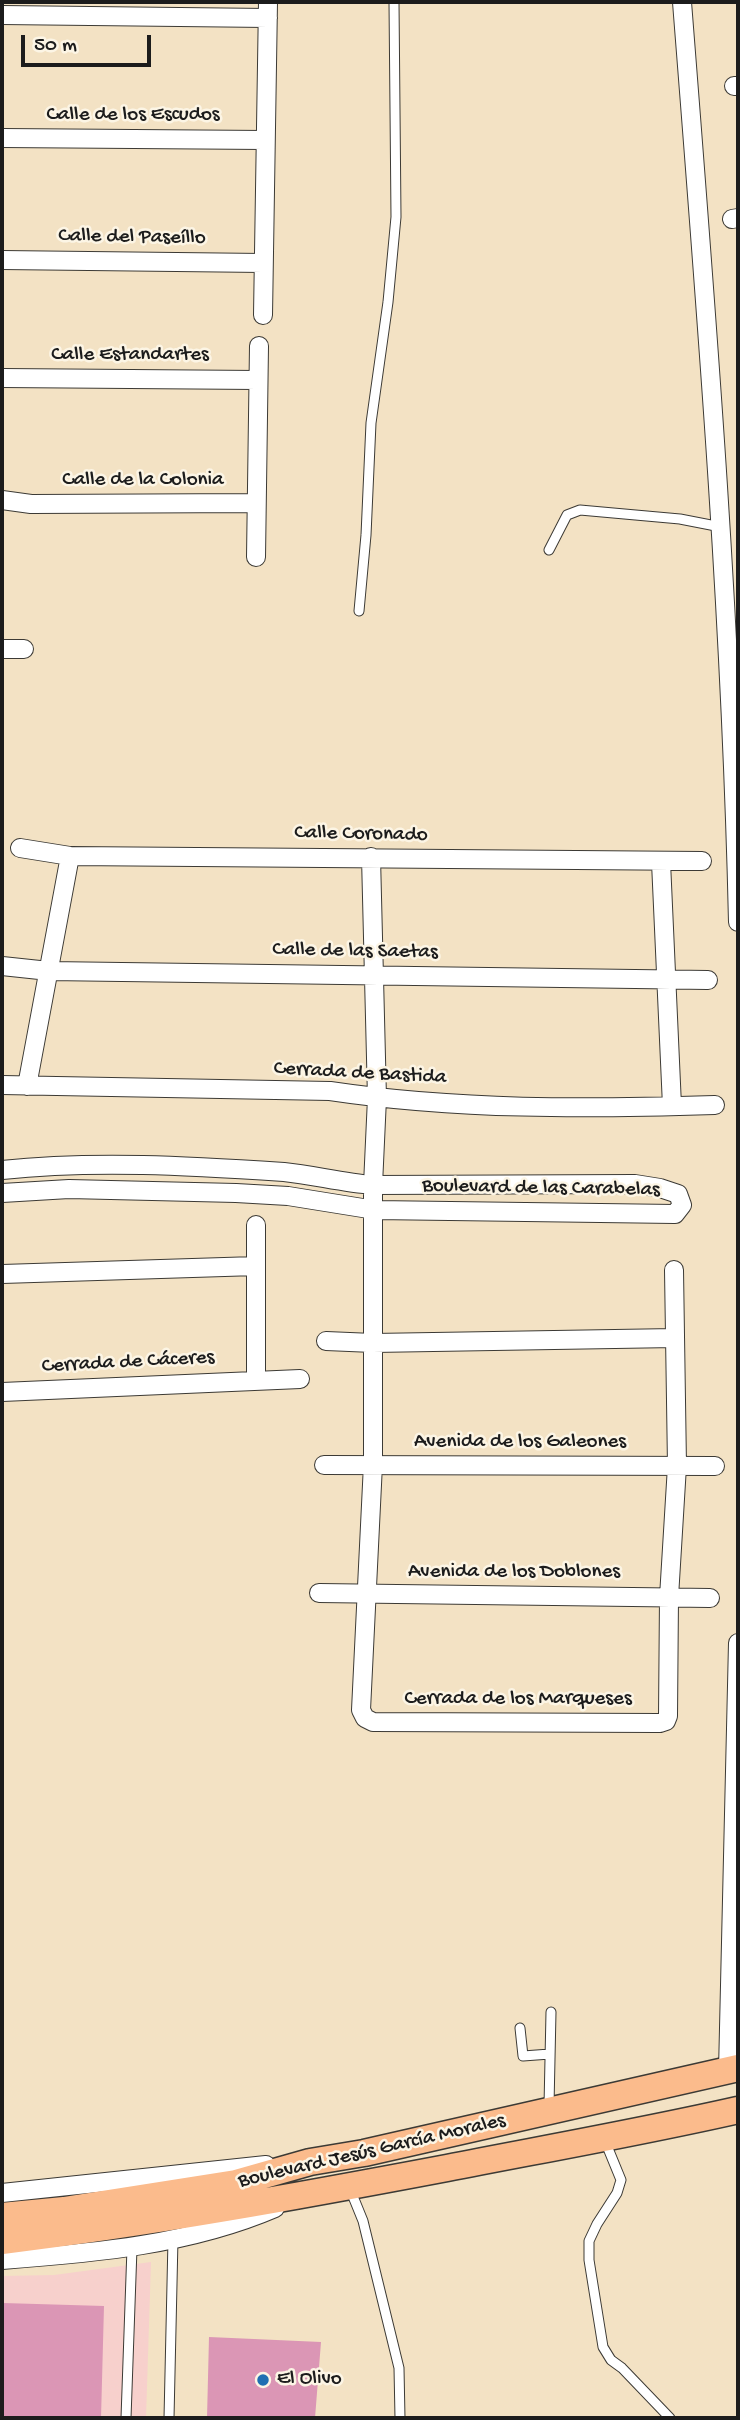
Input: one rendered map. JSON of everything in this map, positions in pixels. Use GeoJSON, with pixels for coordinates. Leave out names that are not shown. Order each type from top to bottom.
{"type":"FeatureCollection","features":[{"type":"Feature","properties":{"kind":"main road","name":"Boulevard Jesús García Morales"},"geometry":{"type":"LineString","coordinates":[[2,2216],[64,2210],[236,2183],[310,2162],[549,2112],[733,2069]]}},
{"type":"Feature","properties":{"kind":"main road","name":"Boulevard Jesús García Morales"},"geometry":{"type":"LineString","coordinates":[[2,2241],[349,2187],[738,2110]]}},
{"type":"Feature","properties":{"kind":"street"},"geometry":{"type":"LineString","coordinates":[[682,2],[716,441],[736,816],[738,922]]}},
{"type":"Feature","properties":{"kind":"street"},"geometry":{"type":"LineString","coordinates":[[2,15],[148,9],[268,10],[262,316]]}},
{"type":"Feature","properties":{"kind":"street","name":"Calle de los Escudos"},"geometry":{"type":"LineString","coordinates":[[2,138],[265,140]]}},
{"type":"Feature","properties":{"kind":"street","name":"Calle del Paseíllo"},"geometry":{"type":"LineString","coordinates":[[2,260],[263,262]]}},
{"type":"Feature","properties":{"kind":"street"},"geometry":{"type":"LineString","coordinates":[[256,557],[259,346]]}},
{"type":"Feature","properties":{"kind":"street","name":"Calle Estandartes"},"geometry":{"type":"LineString","coordinates":[[2,378],[258,380]]}},
{"type":"Feature","properties":{"kind":"street","name":"Calle de la Colonia"},"geometry":{"type":"LineString","coordinates":[[2,500],[30,504],[256,503]]}},
{"type":"Feature","properties":{"kind":"street","name":"Calle de la Colonia"},"geometry":{"type":"LineString","coordinates":[[2,513],[30,504]]}},
{"type":"Feature","properties":{"kind":"street"},"geometry":{"type":"LineString","coordinates":[[2,649],[24,649]]}},
{"type":"Feature","properties":{"kind":"street","name":"Calle Coronado"},"geometry":{"type":"LineString","coordinates":[[20,848],[70,856],[702,861]]}},
{"type":"Feature","properties":{"kind":"street"},"geometry":{"type":"LineString","coordinates":[[27,1087],[70,856]]}},
{"type":"Feature","properties":{"kind":"street","name":"Cerrada de los Marqueses"},"geometry":{"type":"LineString","coordinates":[[371,857],[377,1098],[373,1185],[373,1464],[361,1710],[365,1718],[373,1722],[666,1721],[669,1597],[677,1466],[674,1270]]}},
{"type":"Feature","properties":{"kind":"street"},"geometry":{"type":"LineString","coordinates":[[661,862],[672,1106]]}},
{"type":"Feature","properties":{"kind":"street","name":"Calle de las Saetas"},"geometry":{"type":"LineString","coordinates":[[2,966],[49,971],[708,980]]}},
{"type":"Feature","properties":{"kind":"street","name":"Cerrada de Bastida"},"geometry":{"type":"LineString","coordinates":[[2,1085],[330,1091],[377,1098],[502,1105],[715,1105]]}},
{"type":"Feature","properties":{"kind":"street","name":"Boulevard de las Carabelas"},"geometry":{"type":"LineString","coordinates":[[2,1170],[57,1166],[188,1168],[286,1173],[343,1183],[373,1185],[635,1184],[678,1194],[682,1205],[675,1214],[375,1210],[288,1196],[236,1193],[69,1189],[2,1193]]}},
{"type":"Feature","properties":{"kind":"street"},"geometry":{"type":"LineString","coordinates":[[256,1224],[256,1380]]}},
{"type":"Feature","properties":{"kind":"street"},"geometry":{"type":"LineString","coordinates":[[2,1274],[256,1266]]}},
{"type":"Feature","properties":{"kind":"street"},"geometry":{"type":"LineString","coordinates":[[327,1341],[373,1343],[675,1338]]}},
{"type":"Feature","properties":{"kind":"street","name":"Cerrada de Cáceres"},"geometry":{"type":"LineString","coordinates":[[2,1392],[300,1379]]}},
{"type":"Feature","properties":{"kind":"street","name":"Avenida de los Galeones"},"geometry":{"type":"LineString","coordinates":[[324,1465],[715,1466]]}},
{"type":"Feature","properties":{"kind":"street","name":"Avenida de los Doblones"},"geometry":{"type":"LineString","coordinates":[[319,1593],[709,1598]]}},
{"type":"Feature","properties":{"kind":"street"},"geometry":{"type":"LineString","coordinates":[[733,2069],[738,1643]]}},
{"type":"Feature","properties":{"kind":"street"},"geometry":{"type":"LineString","coordinates":[[2,2193],[237,2167],[310,2162]]}},
{"type":"Feature","properties":{"kind":"street"},"geometry":{"type":"LineString","coordinates":[[2,2260],[132,2248],[255,2217],[304,2195]]}},
{"type":"Feature","properties":{"kind":"lane"},"geometry":{"type":"LineString","coordinates":[[359,611],[366,535],[371,423],[388,302],[396,217],[394,2]]}},
{"type":"Feature","properties":{"kind":"lane"},"geometry":{"type":"LineString","coordinates":[[549,550],[567,515],[580,510],[634,514],[721,527]]}},
{"type":"Feature","properties":{"kind":"lane"},"geometry":{"type":"LineString","coordinates":[[549,2112],[551,2012]]}},
{"type":"Feature","properties":{"kind":"lane"},"geometry":{"type":"LineString","coordinates":[[520,2028],[523,2056],[550,2054]]}},
{"type":"Feature","properties":{"kind":"lane"},"geometry":{"type":"LineString","coordinates":[[604,2138],[621,2180],[617,2193],[589,2241],[589,2260],[603,2347],[611,2360],[670,2418]]}},
{"type":"Feature","properties":{"kind":"lane"},"geometry":{"type":"LineString","coordinates":[[349,2187],[363,2221],[399,2368],[400,2418]]}},
{"type":"Feature","properties":{"kind":"lane"},"geometry":{"type":"LineString","coordinates":[[169,2418],[173,2239]]}},
{"type":"Feature","properties":{"kind":"lane"},"geometry":{"type":"LineString","coordinates":[[126,2418],[132,2248]]}},
{"type":"Feature","properties":{"kind":"shaded area"},"geometry":{"type":"Polygon","coordinates":[[[151,2262],[146,2418],[2,2418],[2,2276],[54,2275],[151,2262]]]}},
{"type":"Feature","properties":{"kind":"building"},"geometry":{"type":"Polygon","coordinates":[[[3,2303],[104,2306],[101,2418],[2,2418],[3,2303]]]}},
{"type":"Feature","properties":{"kind":"building","name":"El Olivo"},"geometry":{"type":"Polygon","coordinates":[[[209,2337],[321,2342],[315,2418],[207,2418],[209,2337]]]}},
{"type":"Feature","properties":{"kind":"place","name":"El Olivo"},"geometry":{"type":"Point","coordinates":[263,2380]}}]}
